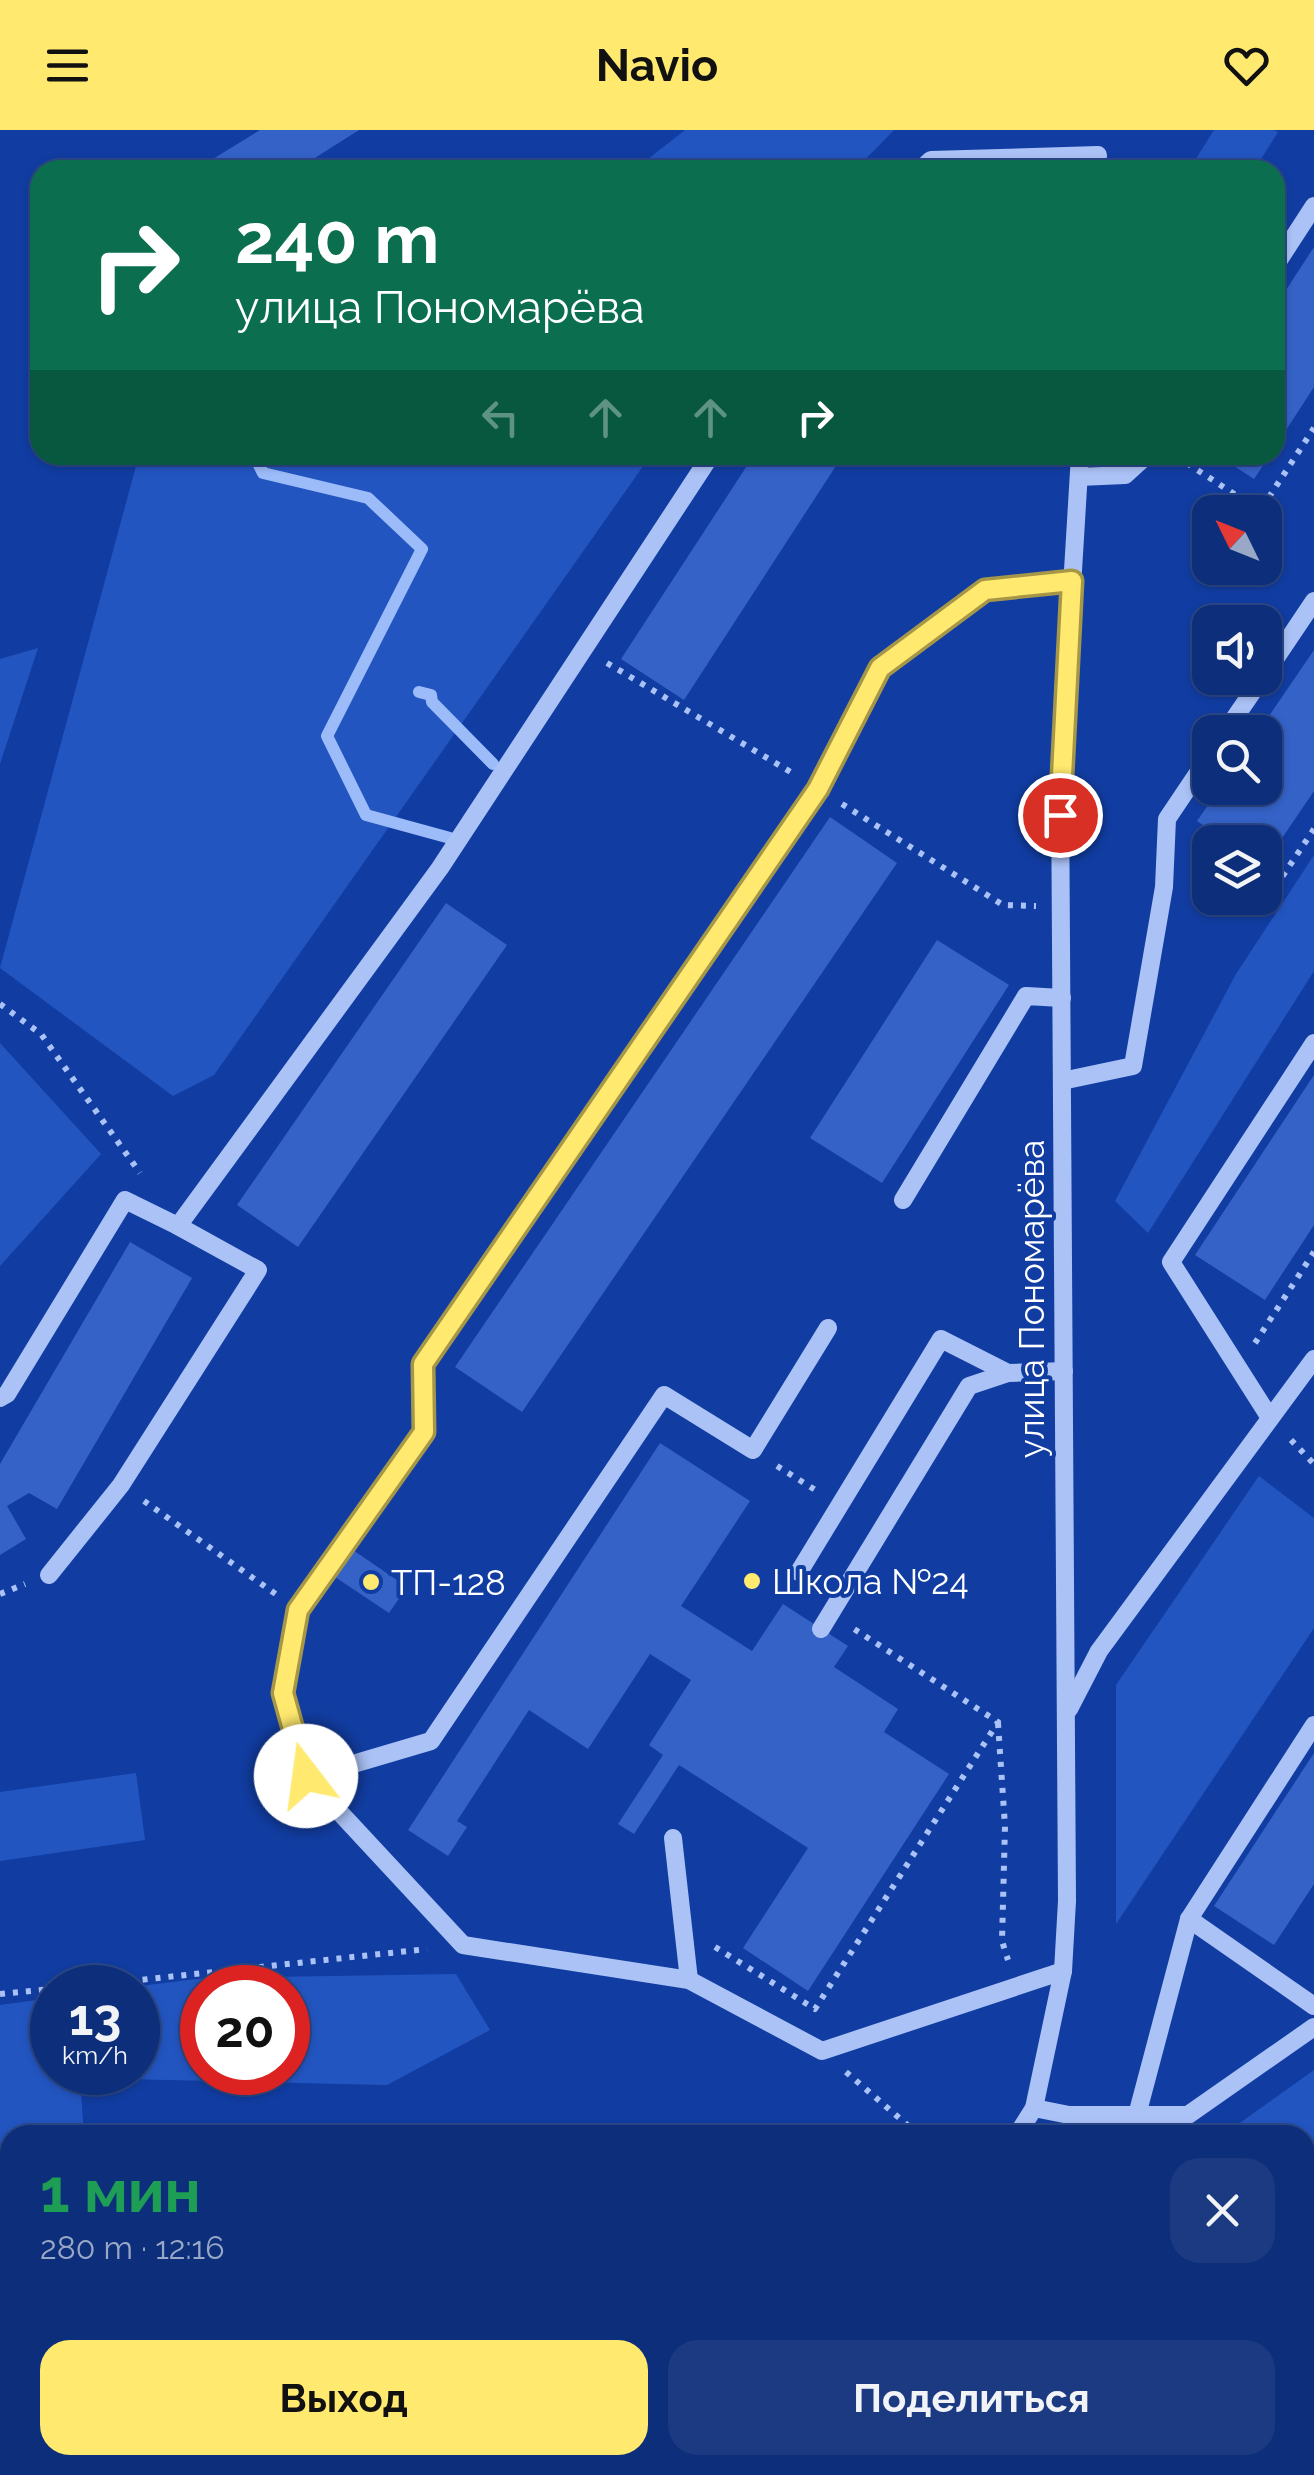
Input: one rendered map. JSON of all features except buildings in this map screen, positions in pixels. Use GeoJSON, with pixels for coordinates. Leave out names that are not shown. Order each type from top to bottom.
{"type":"FeatureCollection","features":[{"type":"Feature","properties":{"kind":"street"},"geometry":{"type":"LineString","coordinates":[[1285,251],[1314,206]]}},
{"type":"Feature","properties":{"kind":"street"},"geometry":{"type":"LineString","coordinates":[[178,1226],[440,868],[704,465]]}},
{"type":"Feature","properties":{"kind":"street","name":"улица Пономарёва"},"geometry":{"type":"LineString","coordinates":[[1023,2125],[1034,2108],[1063,1971],[1067,1901],[1060,785],[1080,465]]}},
{"type":"Feature","properties":{"kind":"street"},"geometry":{"type":"LineString","coordinates":[[1079,476],[1125,475],[1136,465]]}},
{"type":"Feature","properties":{"kind":"street"},"geometry":{"type":"LineString","coordinates":[[1063,1971],[822,2052],[689,1980],[462,1945],[306,1776],[283,1693],[298,1610],[424,1432],[423,1364],[818,789],[880,668],[985,590],[1072,581]]}},
{"type":"Feature","properties":{"kind":"street"},"geometry":{"type":"LineString","coordinates":[[1282,649],[1314,602]]}},
{"type":"Feature","properties":{"kind":"street"},"geometry":{"type":"LineString","coordinates":[[1062,1082],[1133,1066],[1164,888],[1167,819],[1192,782]]}},
{"type":"Feature","properties":{"kind":"street"},"geometry":{"type":"LineString","coordinates":[[904,1200],[1026,996],[1062,998]]}},
{"type":"Feature","properties":{"kind":"street"},"geometry":{"type":"LineString","coordinates":[[1270,1418],[1171,1262],[1314,1043]]}},
{"type":"Feature","properties":{"kind":"street"},"geometry":{"type":"LineString","coordinates":[[0,1398],[7,1394],[125,1200],[258,1270],[121,1486],[49,1575]]}},
{"type":"Feature","properties":{"kind":"street"},"geometry":{"type":"LineString","coordinates":[[272,1780],[306,1776],[430,1741],[664,1395],[753,1450],[828,1328]]}},
{"type":"Feature","properties":{"kind":"street"},"geometry":{"type":"LineString","coordinates":[[798,1572],[941,1339],[1008,1373]]}},
{"type":"Feature","properties":{"kind":"street"},"geometry":{"type":"LineString","coordinates":[[1066,1714],[1099,1652],[1314,1358]]}},
{"type":"Feature","properties":{"kind":"street"},"geometry":{"type":"LineString","coordinates":[[826,1622],[969,1386],[1008,1373],[1064,1371]]}},
{"type":"Feature","properties":{"kind":"street"},"geometry":{"type":"LineString","coordinates":[[1137,2115],[1189,1919],[1314,1725]]}},
{"type":"Feature","properties":{"kind":"street"},"geometry":{"type":"LineString","coordinates":[[673,1838],[689,1980]]}},
{"type":"Feature","properties":{"kind":"street"},"geometry":{"type":"LineString","coordinates":[[1189,1919],[1314,2006]]}},
{"type":"Feature","properties":{"kind":"street"},"geometry":{"type":"LineString","coordinates":[[1034,2108],[1068,2115],[1188,2115],[1314,2026]]}},
{"type":"Feature","properties":{"kind":"path"},"geometry":{"type":"LineString","coordinates":[[1189,465],[1260,511],[1314,428]]}},
{"type":"Feature","properties":{"kind":"path"},"geometry":{"type":"LineString","coordinates":[[584,649],[794,774]]}},
{"type":"Feature","properties":{"kind":"path"},"geometry":{"type":"LineString","coordinates":[[818,789],[1003,905]]}},
{"type":"Feature","properties":{"kind":"path"},"geometry":{"type":"LineString","coordinates":[[1282,877],[1314,829]]}},
{"type":"Feature","properties":{"kind":"path"},"geometry":{"type":"LineString","coordinates":[[0,1004],[40,1034],[144,1178]]}},
{"type":"Feature","properties":{"kind":"path"},"geometry":{"type":"LineString","coordinates":[[1239,1367],[1314,1252]]}},
{"type":"Feature","properties":{"kind":"path"},"geometry":{"type":"LineString","coordinates":[[753,1450],[840,1505]]}},
{"type":"Feature","properties":{"kind":"path"},"geometry":{"type":"LineString","coordinates":[[121,1486],[298,1610]]}},
{"type":"Feature","properties":{"kind":"path"},"geometry":{"type":"LineString","coordinates":[[826,1622],[998,1722]]}},
{"type":"Feature","properties":{"kind":"path"},"geometry":{"type":"LineString","coordinates":[[687,1959],[702,1938],[815,2009],[998,1722]]}},
{"type":"Feature","properties":{"kind":"path"},"geometry":{"type":"LineString","coordinates":[[998,1722],[1005,1826],[1002,1941],[1017,1986]]}},
{"type":"Feature","properties":{"kind":"path"},"geometry":{"type":"LineString","coordinates":[[160,1978],[462,1945]]}},
{"type":"Feature","properties":{"kind":"path"},"geometry":{"type":"LineString","coordinates":[[0,1994],[30,1991]]}},
{"type":"Feature","properties":{"kind":"path"},"geometry":{"type":"LineString","coordinates":[[822,2052],[907,2125]]}},
{"type":"Feature","properties":{"kind":"shaded area"},"geometry":{"type":"Polygon","coordinates":[[[685,130],[894,130],[865,160],[647,160],[685,130]]]}},
{"type":"Feature","properties":{"kind":"shaded area"},"geometry":{"type":"Polygon","coordinates":[[[1214,130],[1278,132],[1260,160],[1195,160],[1214,130]]]}},
{"type":"Feature","properties":{"kind":"shaded area"},"geometry":{"type":"Polygon","coordinates":[[[136,465],[644,465],[214,1075],[173,1096],[0,968],[136,465]]]}},
{"type":"Feature","properties":{"kind":"shaded area"},"geometry":{"type":"Polygon","coordinates":[[[38,648],[0,764],[0,659],[38,648]]]}},
{"type":"Feature","properties":{"kind":"shaded area"},"geometry":{"type":"Polygon","coordinates":[[[1314,855],[1314,971],[1148,1233],[1115,1201],[1236,974],[1275,915],[1282,915],[1282,904],[1314,855]]]}},
{"type":"Feature","properties":{"kind":"shaded area"},"geometry":{"type":"Polygon","coordinates":[[[0,1043],[101,1154],[0,1266],[0,1043]]]}},
{"type":"Feature","properties":{"kind":"shaded area"},"geometry":{"type":"Polygon","coordinates":[[[1259,1476],[1314,1518],[1314,1628],[1116,1924],[1116,1685],[1259,1476]]]}},
{"type":"Feature","properties":{"kind":"shaded area"},"geometry":{"type":"Polygon","coordinates":[[[136,1773],[145,1840],[0,1861],[0,1792],[136,1773]]]}},
{"type":"Feature","properties":{"kind":"shaded area"},"geometry":{"type":"Polygon","coordinates":[[[456,1974],[490,2030],[387,2085],[310,2083],[310,1976],[456,1974]]]}},
{"type":"Feature","properties":{"kind":"shaded area"},"geometry":{"type":"Polygon","coordinates":[[[180,1981],[180,2080],[160,2080],[160,1984],[180,1981]]]}},
{"type":"Feature","properties":{"kind":"shaded area"},"geometry":{"type":"Polygon","coordinates":[[[30,2001],[30,2095],[81,2095],[83,2125],[0,2125],[0,2005],[30,2001]]]}},
{"type":"Feature","properties":{"kind":"shaded area"},"geometry":{"type":"Polygon","coordinates":[[[1314,2070],[1314,2125],[1237,2125],[1314,2070]]]}},
{"type":"Feature","properties":{"kind":"waterway"},"geometry":{"type":"LineString","coordinates":[[259,465],[263,473],[368,498],[422,549],[327,736],[366,815],[450,838]]}},
{"type":"Feature","properties":{"kind":"waterway"},"geometry":{"type":"LineString","coordinates":[[419,692],[431,695],[432,702],[493,764]]}},
{"type":"Feature","properties":{"kind":"place","name":"Школа №24"},"geometry":{"type":"Point","coordinates":[752,1581]}},
{"type":"Feature","properties":{"kind":"place","name":"ТП-128"},"geometry":{"type":"Point","coordinates":[371,1582]}},
{"type":"Feature","properties":{"kind":"route"},"geometry":{"type":"LineString","coordinates":[[306,1776],[283,1693],[298,1610],[424,1432],[423,1364],[818,789],[880,668],[985,590],[1072,581],[1060,815]]}}]}
